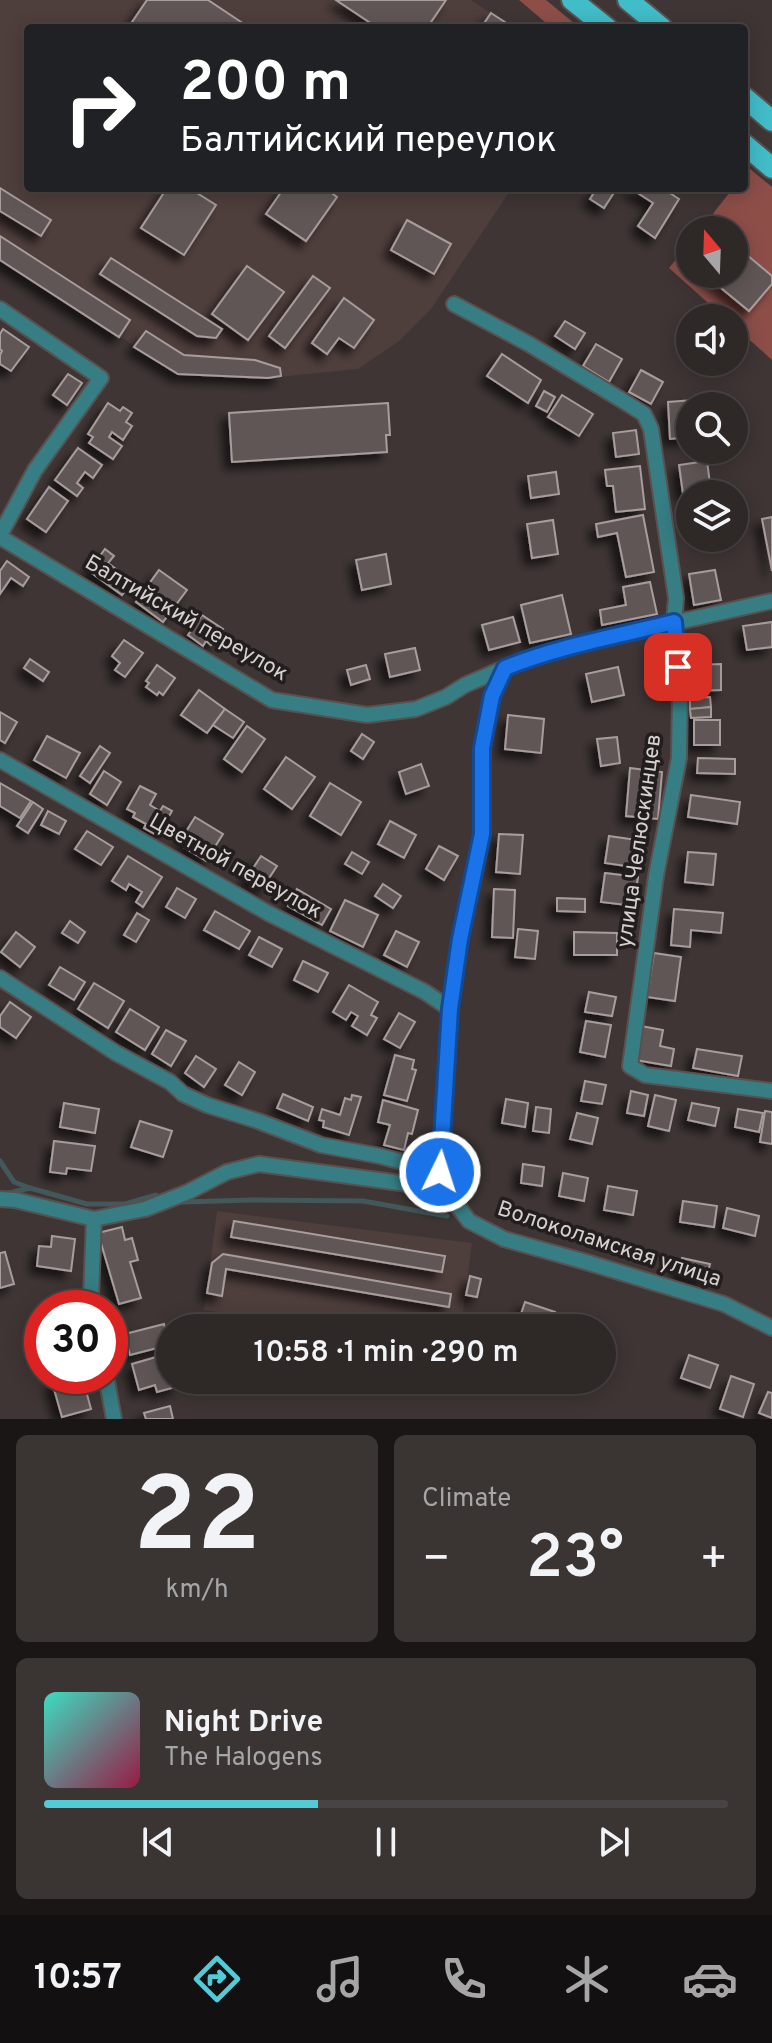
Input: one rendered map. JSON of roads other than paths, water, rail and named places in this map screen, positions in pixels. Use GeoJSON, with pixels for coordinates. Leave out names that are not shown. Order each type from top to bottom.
{"type":"FeatureCollection","features":[{"type":"Feature","properties":{"kind":"main road"},"geometry":{"type":"LineString","coordinates":[[572,0],[602,24]]}},
{"type":"Feature","properties":{"kind":"main road"},"geometry":{"type":"LineString","coordinates":[[628,0],[657,24]]}},
{"type":"Feature","properties":{"kind":"main road"},"geometry":{"type":"LineString","coordinates":[[748,100],[772,121]]}},
{"type":"Feature","properties":{"kind":"main road"},"geometry":{"type":"LineString","coordinates":[[748,147],[772,168]]}},
{"type":"Feature","properties":{"kind":"street","name":"улица Челюскинцев"},"geometry":{"type":"LineString","coordinates":[[454,304],[529,344],[644,414],[651,429],[676,598],[674,622],[680,690],[679,758],[656,876],[630,1066],[645,1075],[772,1091]]}},
{"type":"Feature","properties":{"kind":"street"},"geometry":{"type":"LineString","coordinates":[[0,309],[101,378],[35,470],[0,536]]}},
{"type":"Feature","properties":{"kind":"street","name":"Балтийский переулок"},"geometry":{"type":"LineString","coordinates":[[0,536],[272,700],[367,715],[416,709],[523,660],[580,644],[772,601]]}},
{"type":"Feature","properties":{"kind":"street"},"geometry":{"type":"LineString","coordinates":[[0,1199],[94,1219],[145,1209],[227,1172],[259,1164],[445,1189],[440,1172],[450,1009],[460,939],[482,834],[482,748],[492,696],[505,668]]}},
{"type":"Feature","properties":{"kind":"street","name":"Цветной переулок"},"geometry":{"type":"LineString","coordinates":[[0,760],[268,913],[425,992],[450,1009]]}},
{"type":"Feature","properties":{"kind":"street"},"geometry":{"type":"LineString","coordinates":[[0,978],[116,1053],[207,1105],[321,1145],[440,1172]]}},
{"type":"Feature","properties":{"kind":"street","name":"Волоколамская улица"},"geometry":{"type":"LineString","coordinates":[[445,1189],[469,1221],[504,1239],[724,1304],[772,1328]]}},
{"type":"Feature","properties":{"kind":"street"},"geometry":{"type":"LineString","coordinates":[[91,1290],[94,1219]]}},
{"type":"Feature","properties":{"kind":"street"},"geometry":{"type":"LineString","coordinates":[[109,1394],[114,1419]]}},
{"type":"Feature","properties":{"kind":"waterway"},"geometry":{"type":"LineString","coordinates":[[0,1161],[14,1182],[87,1204],[125,1204],[156,1195]]}},
{"type":"Feature","properties":{"kind":"waterway"},"geometry":{"type":"LineString","coordinates":[[5,1194],[30,1188]]}},
{"type":"Feature","properties":{"kind":"waterway"},"geometry":{"type":"LineString","coordinates":[[183,1202],[363,1201],[447,1216]]}}]}
